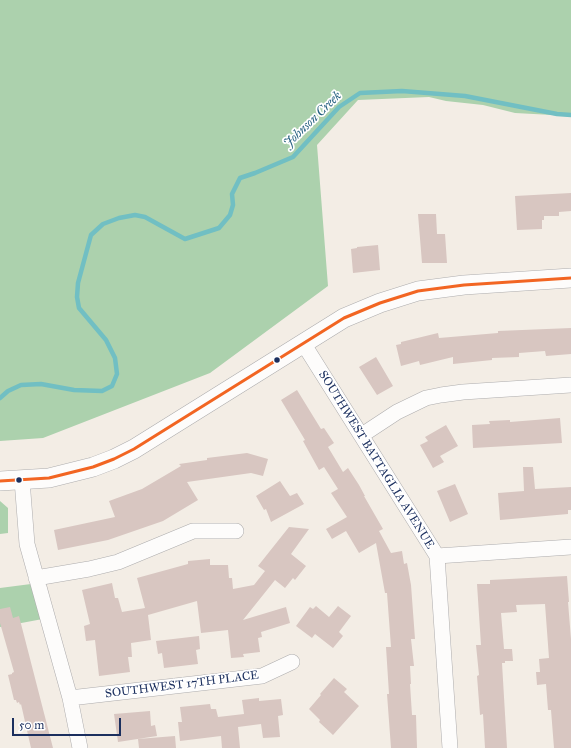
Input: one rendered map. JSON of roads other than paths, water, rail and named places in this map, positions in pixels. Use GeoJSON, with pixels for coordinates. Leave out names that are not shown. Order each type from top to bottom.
{"type":"FeatureCollection","features":[{"type":"Feature","properties":{"kind":"street"},"geometry":{"type":"LineString","coordinates":[[0,481],[49,478],[93,467],[128,452],[344,318],[380,303],[418,291],[464,284],[571,278]]}},
{"type":"Feature","properties":{"kind":"street","name":"SOUTHWEST BATTAGLIA AVENUE"},"geometry":{"type":"LineString","coordinates":[[303,343],[437,556],[450,748]]}},
{"type":"Feature","properties":{"kind":"street"},"geometry":{"type":"LineString","coordinates":[[362,435],[397,412],[426,398],[441,394],[571,384]]}},
{"type":"Feature","properties":{"kind":"street"},"geometry":{"type":"LineString","coordinates":[[22,480],[27,544],[70,698],[80,748]]}},
{"type":"Feature","properties":{"kind":"street"},"geometry":{"type":"LineString","coordinates":[[36,578],[89,569],[118,562],[193,531],[236,531]]}},
{"type":"Feature","properties":{"kind":"street"},"geometry":{"type":"LineString","coordinates":[[437,556],[571,547]]}},
{"type":"Feature","properties":{"kind":"street","name":"SOUTHWEST 17TH PLACE"},"geometry":{"type":"LineString","coordinates":[[70,698],[262,676],[292,662]]}},
{"type":"Feature","properties":{"kind":"waterway","name":"Johnson Creek"},"geometry":{"type":"LineString","coordinates":[[0,398],[8,391],[21,385],[41,384],[74,390],[102,391],[112,386],[117,374],[115,358],[106,340],[79,308],[77,297],[78,283],[91,235],[103,224],[119,218],[135,215],[145,217],[185,239],[219,228],[230,215],[233,205],[232,194],[240,178],[293,157],[339,107],[360,93],[402,91],[465,96],[557,114],[571,115]]}}]}
